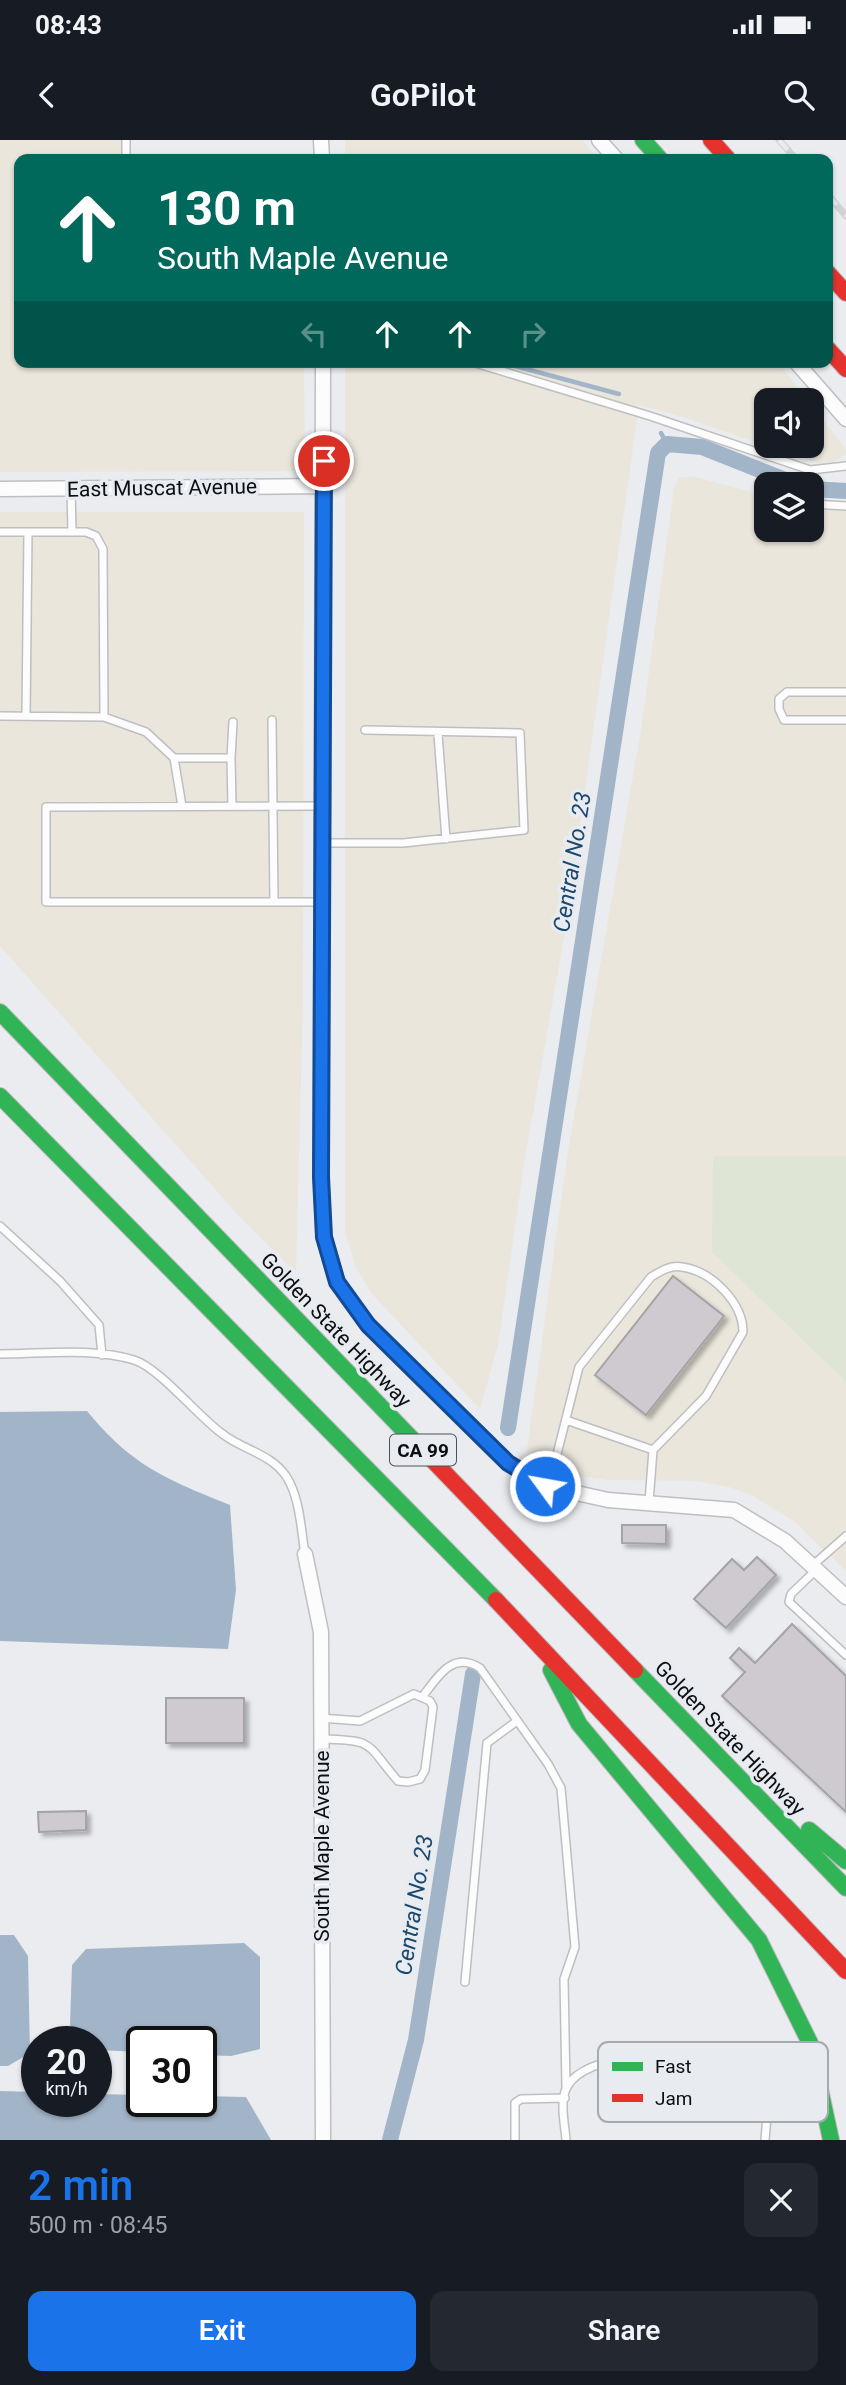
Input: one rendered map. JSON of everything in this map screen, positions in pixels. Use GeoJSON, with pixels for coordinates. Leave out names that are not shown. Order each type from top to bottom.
{"type":"FeatureCollection","features":[{"type":"Feature","properties":{"kind":"main road"},"geometry":{"type":"LineString","coordinates":[[643,140],[656,154]]}},
{"type":"Feature","properties":{"kind":"main road"},"geometry":{"type":"LineString","coordinates":[[710,140],[723,154]]}},
{"type":"Feature","properties":{"kind":"main road"},"geometry":{"type":"LineString","coordinates":[[833,279],[846,293]]}},
{"type":"Feature","properties":{"kind":"main road"},"geometry":{"type":"LineString","coordinates":[[833,355],[846,369]]}},
{"type":"Feature","properties":{"kind":"main road","name":"Golden State Highway"},"geometry":{"type":"LineString","coordinates":[[0,1012],[846,1888]]}},
{"type":"Feature","properties":{"kind":"main road","name":"CA 99"},"geometry":{"type":"LineString","coordinates":[[0,1096],[536,1641],[846,1971]]}},
{"type":"Feature","properties":{"kind":"main road"},"geometry":{"type":"LineString","coordinates":[[536,1641],[579,1724],[713,1881],[759,1940],[810,2042]]}},
{"type":"Feature","properties":{"kind":"main road"},"geometry":{"type":"LineString","coordinates":[[710,1748],[846,1861]]}},
{"type":"Feature","properties":{"kind":"main road"},"geometry":{"type":"LineString","coordinates":[[827,2122],[831,2140]]}},
{"type":"Feature","properties":{"kind":"street"},"geometry":{"type":"LineString","coordinates":[[599,140],[612,154]]}},
{"type":"Feature","properties":{"kind":"street"},"geometry":{"type":"LineString","coordinates":[[323,368],[321,1177],[324,1237],[337,1282],[368,1325],[508,1463],[545,1486],[608,1500],[734,1510],[785,1541],[846,1597]]}},
{"type":"Feature","properties":{"kind":"street"},"geometry":{"type":"LineString","coordinates":[[801,368],[846,419]]}},
{"type":"Feature","properties":{"kind":"street","name":"East Muscat Avenue"},"geometry":{"type":"LineString","coordinates":[[0,489],[324,486]]}},
{"type":"Feature","properties":{"kind":"street","name":"South Maple Avenue"},"geometry":{"type":"LineString","coordinates":[[305,1554],[321,1632],[323,2140]]}},
{"type":"Feature","properties":{"kind":"lane"},"geometry":{"type":"LineString","coordinates":[[492,368],[650,416],[810,470],[846,466]]}},
{"type":"Feature","properties":{"kind":"lane"},"geometry":{"type":"LineString","coordinates":[[71,489],[72,532]]}},
{"type":"Feature","properties":{"kind":"lane"},"geometry":{"type":"LineString","coordinates":[[824,505],[846,506]]}},
{"type":"Feature","properties":{"kind":"lane"},"geometry":{"type":"LineString","coordinates":[[0,532],[86,532],[96,536],[103,549],[104,717]]}},
{"type":"Feature","properties":{"kind":"lane"},"geometry":{"type":"LineString","coordinates":[[26,716],[28,532]]}},
{"type":"Feature","properties":{"kind":"lane"},"geometry":{"type":"LineString","coordinates":[[846,692],[787,692],[779,699],[779,709],[784,720],[846,720]]}},
{"type":"Feature","properties":{"kind":"lane"},"geometry":{"type":"LineString","coordinates":[[0,716],[104,717],[146,732],[174,758],[182,806]]}},
{"type":"Feature","properties":{"kind":"lane"},"geometry":{"type":"LineString","coordinates":[[272,720],[274,902]]}},
{"type":"Feature","properties":{"kind":"lane"},"geometry":{"type":"LineString","coordinates":[[232,806],[233,722]]}},
{"type":"Feature","properties":{"kind":"lane"},"geometry":{"type":"LineString","coordinates":[[322,843],[403,843],[524,830],[520,733],[438,734],[365,730]]}},
{"type":"Feature","properties":{"kind":"lane"},"geometry":{"type":"LineString","coordinates":[[438,734],[446,839]]}},
{"type":"Feature","properties":{"kind":"lane"},"geometry":{"type":"LineString","coordinates":[[174,758],[231,758]]}},
{"type":"Feature","properties":{"kind":"lane"},"geometry":{"type":"LineString","coordinates":[[322,902],[46,902],[46,807],[323,806]]}},
{"type":"Feature","properties":{"kind":"lane"},"geometry":{"type":"LineString","coordinates":[[0,1226],[60,1281],[99,1325],[102,1355]]}},
{"type":"Feature","properties":{"kind":"lane"},"geometry":{"type":"LineString","coordinates":[[545,1486],[579,1367],[593,1346],[651,1277],[668,1268],[684,1267],[724,1291],[737,1306],[743,1320],[743,1332],[706,1396],[653,1450],[649,1502]]}},
{"type":"Feature","properties":{"kind":"lane"},"geometry":{"type":"LineString","coordinates":[[0,1354],[102,1355],[136,1360],[186,1399],[223,1435],[276,1464],[288,1479],[296,1503],[305,1554]]}},
{"type":"Feature","properties":{"kind":"lane"},"geometry":{"type":"LineString","coordinates":[[566,1420],[653,1450]]}},
{"type":"Feature","properties":{"kind":"lane"},"geometry":{"type":"LineString","coordinates":[[846,1536],[814,1568],[792,1594],[789,1602],[846,1655]]}},
{"type":"Feature","properties":{"kind":"lane"},"geometry":{"type":"LineString","coordinates":[[423,1696],[442,1671],[462,1660],[468,1660],[481,1668],[561,1788],[575,1947],[564,1979],[566,2140]]}},
{"type":"Feature","properties":{"kind":"lane"},"geometry":{"type":"LineString","coordinates":[[321,1718],[360,1721],[414,1695],[423,1696],[433,1707],[425,1770],[420,1779],[408,1783],[398,1781],[382,1759],[359,1740],[321,1739]]}},
{"type":"Feature","properties":{"kind":"lane"},"geometry":{"type":"LineString","coordinates":[[466,1982],[487,1743],[517,1721]]}},
{"type":"Feature","properties":{"kind":"lane"},"geometry":{"type":"LineString","coordinates":[[566,2087],[583,2071],[598,2067]]}},
{"type":"Feature","properties":{"kind":"lane"},"geometry":{"type":"LineString","coordinates":[[515,2140],[515,2103],[522,2099],[565,2098]]}},
{"type":"Feature","properties":{"kind":"lane"},"geometry":{"type":"LineString","coordinates":[[765,2140],[766,2122]]}},
{"type":"Feature","properties":{"kind":"shaded area"},"geometry":{"type":"Polygon","coordinates":[[[0,140],[122,140],[122,154],[14,154],[14,368],[304,368],[305,471],[0,472],[0,140]]]}},
{"type":"Feature","properties":{"kind":"shaded area"},"geometry":{"type":"Polygon","coordinates":[[[345,140],[582,140],[595,154],[345,154],[345,140]]]}},
{"type":"Feature","properties":{"kind":"shaded area"},"geometry":{"type":"Polygon","coordinates":[[[345,368],[783,368],[798,388],[754,388],[754,442],[639,405],[565,932],[525,1158],[498,1345],[480,1409],[372,1294],[356,1268],[345,1232],[345,368]]]}},
{"type":"Feature","properties":{"kind":"shaded area"},"geometry":{"type":"Polygon","coordinates":[[[824,421],[846,450],[846,454],[834,462],[820,464],[803,458],[824,458],[824,421]]]}},
{"type":"Feature","properties":{"kind":"shaded area"},"geometry":{"type":"Polygon","coordinates":[[[692,476],[754,493],[754,542],[824,542],[824,510],[846,511],[846,1571],[795,1522],[753,1496],[729,1487],[696,1481],[607,1480],[580,1476],[559,1469],[527,1450],[567,1157],[641,730],[674,488],[679,478],[692,476]]]}},
{"type":"Feature","properties":{"kind":"shaded area"},"geometry":{"type":"Polygon","coordinates":[[[0,512],[304,512],[303,1001],[296,1274],[237,1214],[0,946],[0,512]]]}},
{"type":"Feature","properties":{"kind":"green space"},"geometry":{"type":"Polygon","coordinates":[[[713,1156],[846,1156],[846,1382],[712,1252],[713,1156]]]}},
{"type":"Feature","properties":{"kind":"water"},"geometry":{"type":"Polygon","coordinates":[[[87,1411],[119,1445],[151,1469],[230,1505],[236,1590],[228,1649],[0,1641],[0,1412],[87,1411]]]}},
{"type":"Feature","properties":{"kind":"water"},"geometry":{"type":"Polygon","coordinates":[[[0,1935],[14,1935],[28,1956],[29,2026],[21,2026],[21,2058],[8,2066],[0,2066],[0,1935]]]}},
{"type":"Feature","properties":{"kind":"water"},"geometry":{"type":"Polygon","coordinates":[[[244,1943],[260,1957],[260,2049],[231,2056],[217,2056],[217,2026],[126,2026],[126,2051],[112,2051],[112,2026],[70,2025],[72,1965],[86,1949],[244,1943]]]}},
{"type":"Feature","properties":{"kind":"water"},"geometry":{"type":"Polygon","coordinates":[[[0,2091],[21,2092],[21,2117],[112,2117],[112,2094],[126,2095],[126,2117],[217,2117],[217,2096],[246,2097],[271,2140],[0,2140],[0,2091]]]}},
{"type":"Feature","properties":{"kind":"building"},"geometry":{"type":"Polygon","coordinates":[[[673,1276],[724,1316],[646,1415],[595,1375],[673,1276]]]}},
{"type":"Feature","properties":{"kind":"building"},"geometry":{"type":"Polygon","coordinates":[[[622,1525],[666,1525],[666,1544],[622,1543],[622,1525]]]}},
{"type":"Feature","properties":{"kind":"building"},"geometry":{"type":"Polygon","coordinates":[[[757,1557],[776,1575],[726,1628],[694,1599],[732,1559],[744,1570],[757,1557]]]}},
{"type":"Feature","properties":{"kind":"building"},"geometry":{"type":"Polygon","coordinates":[[[792,1624],[846,1676],[846,1812],[722,1696],[745,1672],[730,1658],[739,1648],[755,1663],[792,1624]]]}},
{"type":"Feature","properties":{"kind":"building"},"geometry":{"type":"Polygon","coordinates":[[[166,1698],[244,1698],[244,1743],[166,1743],[166,1698]]]}},
{"type":"Feature","properties":{"kind":"building"},"geometry":{"type":"Polygon","coordinates":[[[86,1811],[86,1830],[39,1832],[38,1812],[86,1811]]]}},
{"type":"Feature","properties":{"kind":"waterway"},"geometry":{"type":"LineString","coordinates":[[522,368],[619,394]]}},
{"type":"Feature","properties":{"kind":"waterway"},"geometry":{"type":"LineString","coordinates":[[661,433],[667,444]]}},
{"type":"Feature","properties":{"kind":"waterway","name":"Central No. 23"},"geometry":{"type":"LineString","coordinates":[[508,1428],[658,453],[667,444],[702,447],[765,472]]}},
{"type":"Feature","properties":{"kind":"waterway","name":"Central No. 23"},"geometry":{"type":"LineString","coordinates":[[824,490],[846,491]]}},
{"type":"Feature","properties":{"kind":"waterway","name":"Central No. 23"},"geometry":{"type":"LineString","coordinates":[[390,2140],[416,2040],[473,1674]]}},
{"type":"Feature","properties":{"kind":"railway"},"geometry":{"type":"LineString","coordinates":[[779,140],[792,154]]}},
{"type":"Feature","properties":{"kind":"railway"},"geometry":{"type":"LineString","coordinates":[[833,201],[846,216]]}},
{"type":"Feature","properties":{"kind":"traffic: fast"},"geometry":{"type":"LineString","coordinates":[[643,140],[656,154]]}},
{"type":"Feature","properties":{"kind":"traffic: fast"},"geometry":{"type":"LineString","coordinates":[[0,1012],[415,1442]]}},
{"type":"Feature","properties":{"kind":"traffic: fast"},"geometry":{"type":"LineString","coordinates":[[0,1096],[496,1600]]}},
{"type":"Feature","properties":{"kind":"traffic: fast"},"geometry":{"type":"LineString","coordinates":[[551,1670],[579,1724],[759,1940],[810,2042]]}},
{"type":"Feature","properties":{"kind":"traffic: fast"},"geometry":{"type":"LineString","coordinates":[[635,1670],[846,1888]]}},
{"type":"Feature","properties":{"kind":"traffic: fast"},"geometry":{"type":"LineString","coordinates":[[809,1830],[846,1861]]}},
{"type":"Feature","properties":{"kind":"traffic: fast"},"geometry":{"type":"LineString","coordinates":[[827,2122],[831,2140]]}},
{"type":"Feature","properties":{"kind":"traffic: jam"},"geometry":{"type":"LineString","coordinates":[[711,140],[724,154]]}},
{"type":"Feature","properties":{"kind":"traffic: jam"},"geometry":{"type":"LineString","coordinates":[[833,279],[846,293]]}},
{"type":"Feature","properties":{"kind":"traffic: jam"},"geometry":{"type":"LineString","coordinates":[[833,355],[846,369]]}},
{"type":"Feature","properties":{"kind":"traffic: jam"},"geometry":{"type":"LineString","coordinates":[[415,1442],[635,1670]]}},
{"type":"Feature","properties":{"kind":"traffic: jam"},"geometry":{"type":"LineString","coordinates":[[496,1600],[846,1971]]}},
{"type":"Feature","properties":{"kind":"route"},"geometry":{"type":"LineString","coordinates":[[324,461],[321,1177],[324,1237],[337,1282],[368,1325],[508,1463],[545,1486]]}}]}
